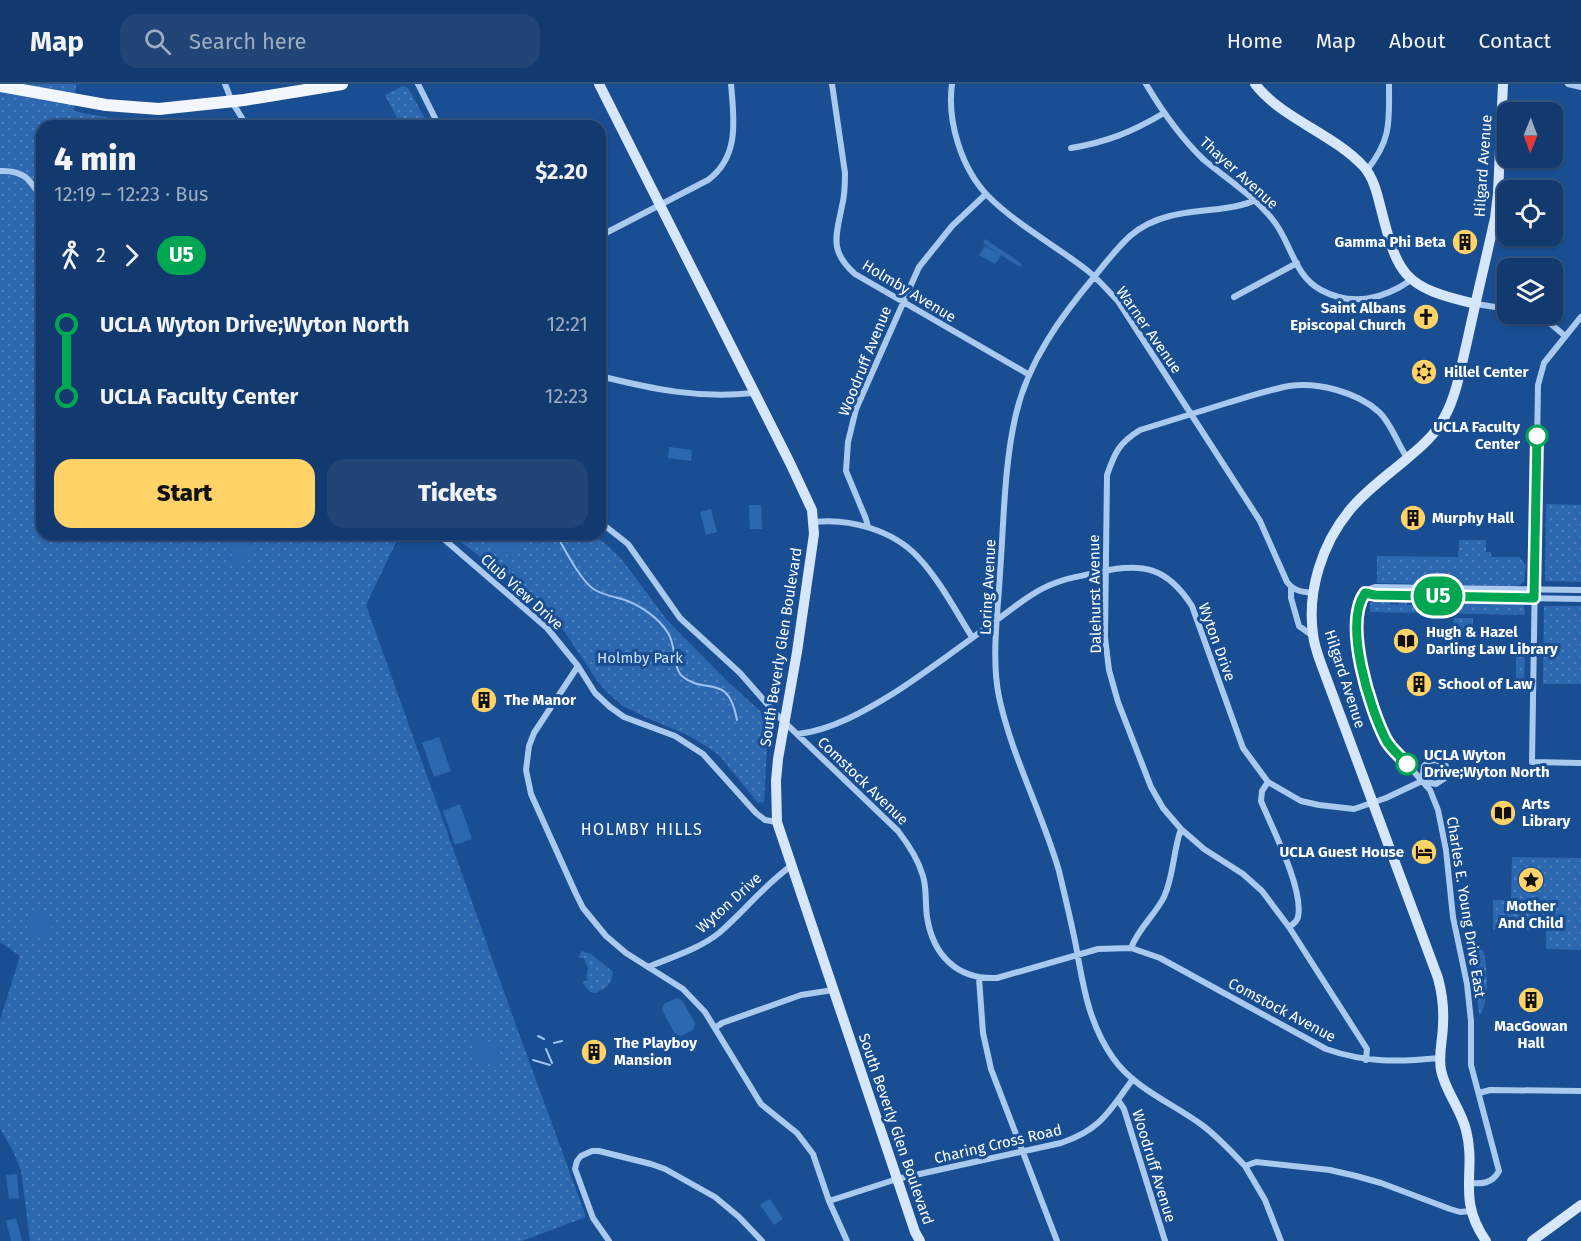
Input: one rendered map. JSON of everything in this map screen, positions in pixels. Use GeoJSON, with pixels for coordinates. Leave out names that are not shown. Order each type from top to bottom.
{"type":"FeatureCollection","features":[{"type":"Feature","properties":{"kind":"main road"},"geometry":{"type":"LineString","coordinates":[[0,86],[106,105],[159,109],[232,102],[342,84]]}},
{"type":"Feature","properties":{"kind":"street"},"geometry":{"type":"LineString","coordinates":[[225,84],[232,102],[243,120]]}},
{"type":"Feature","properties":{"kind":"street"},"geometry":{"type":"LineString","coordinates":[[418,84],[436,120]]}},
{"type":"Feature","properties":{"kind":"street","name":"South Beverly Glen Boulevard"},"geometry":{"type":"LineString","coordinates":[[599,84],[807,497],[814,522],[813,547],[776,782],[777,822],[920,1241]]}},
{"type":"Feature","properties":{"kind":"street"},"geometry":{"type":"LineString","coordinates":[[606,233],[717,174],[732,147],[735,132],[731,84]]}},
{"type":"Feature","properties":{"kind":"street","name":"Holmby Avenue"},"geometry":{"type":"LineString","coordinates":[[832,84],[845,173],[843,204],[836,236],[839,255],[845,265],[855,274],[902,302],[1028,374]]}},
{"type":"Feature","properties":{"kind":"street","name":"Warner Avenue"},"geometry":{"type":"LineString","coordinates":[[952,84],[952,116],[959,146],[971,173],[986,194],[1004,210],[1094,277],[1118,301],[1260,521],[1291,587],[1291,598],[1299,626],[1313,636]]}},
{"type":"Feature","properties":{"kind":"street","name":"Thayer Avenue"},"geometry":{"type":"LineString","coordinates":[[1146,84],[1164,113],[1203,158],[1273,219],[1308,280],[1320,290],[1350,300],[1366,300],[1394,291],[1411,280]]}},
{"type":"Feature","properties":{"kind":"street"},"geometry":{"type":"LineString","coordinates":[[1255,84],[1271,100],[1346,151],[1367,170],[1377,195],[1393,253],[1411,280],[1435,294],[1497,307]]}},
{"type":"Feature","properties":{"kind":"street"},"geometry":{"type":"LineString","coordinates":[[1367,170],[1388,134],[1389,84]]}},
{"type":"Feature","properties":{"kind":"street","name":"Hilgard Avenue"},"geometry":{"type":"LineString","coordinates":[[1486,1241],[1471,1211],[1466,1127],[1446,1084],[1440,1058],[1444,1012],[1438,978],[1323,669],[1313,636],[1313,593],[1322,560],[1337,527],[1349,510],[1434,434],[1445,416],[1460,372],[1497,203],[1503,84]]}},
{"type":"Feature","properties":{"kind":"street"},"geometry":{"type":"LineString","coordinates":[[1568,84],[1581,87]]}},
{"type":"Feature","properties":{"kind":"street"},"geometry":{"type":"LineString","coordinates":[[1071,148],[1101,143],[1123,135],[1164,113]]}},
{"type":"Feature","properties":{"kind":"street"},"geometry":{"type":"LineString","coordinates":[[0,171],[11,170],[22,173],[36,191]]}},
{"type":"Feature","properties":{"kind":"street","name":"Woodruff Avenue"},"geometry":{"type":"LineString","coordinates":[[868,527],[846,471],[848,442],[862,393],[919,267],[952,226],[986,194]]}},
{"type":"Feature","properties":{"kind":"street","name":"Loring Avenue"},"geometry":{"type":"LineString","coordinates":[[1133,1079],[1114,1060],[1100,1037],[1087,1005],[1058,868],[1005,724],[998,693],[997,620],[1010,447],[1016,413],[1028,374],[1056,326],[1129,237],[1150,223],[1179,213],[1233,207],[1253,201]]}},
{"type":"Feature","properties":{"kind":"street"},"geometry":{"type":"LineString","coordinates":[[1234,297],[1297,263]]}},
{"type":"Feature","properties":{"kind":"street"},"geometry":{"type":"LineString","coordinates":[[1581,317],[1545,363],[1538,385],[1532,762],[1581,763]]}},
{"type":"Feature","properties":{"kind":"street"},"geometry":{"type":"LineString","coordinates":[[1551,324],[1565,336]]}},
{"type":"Feature","properties":{"kind":"street"},"geometry":{"type":"LineString","coordinates":[[606,378],[655,390],[728,395],[753,393]]}},
{"type":"Feature","properties":{"kind":"street","name":"Dalehurst Avenue"},"geometry":{"type":"LineString","coordinates":[[1366,1060],[1367,1049],[1289,927],[1262,891],[1243,874],[1204,849],[1181,829],[1163,808],[1151,787],[1118,702],[1109,670],[1105,637],[1107,475],[1115,454],[1125,440],[1140,430],[1290,386],[1318,386],[1362,400],[1380,413],[1392,429],[1399,446],[1408,459]]}},
{"type":"Feature","properties":{"kind":"street"},"geometry":{"type":"LineString","coordinates":[[814,522],[828,520],[868,527],[894,539],[916,555],[930,570],[972,637]]}},
{"type":"Feature","properties":{"kind":"street","name":"Comstock Avenue"},"geometry":{"type":"LineString","coordinates":[[606,527],[628,544],[680,618],[740,673],[776,713],[898,831],[911,848],[923,877],[927,916],[936,948],[947,962],[961,971],[979,978],[1011,975],[1098,949],[1131,948],[1160,958],[1326,1049],[1366,1060],[1440,1058]]}},
{"type":"Feature","properties":{"kind":"street","name":"Club View Drive"},"geometry":{"type":"LineString","coordinates":[[445,540],[547,628],[579,666],[595,693],[610,707],[624,717],[675,736],[703,754],[756,813],[765,820],[777,822]]}},
{"type":"Feature","properties":{"kind":"street","name":"Wyton Drive"},"geometry":{"type":"LineString","coordinates":[[798,734],[815,731],[867,709],[894,693],[1021,601],[1055,583],[1105,570],[1141,568],[1171,579],[1192,606],[1243,748],[1253,765],[1268,782],[1301,801],[1354,808],[1373,803],[1422,781],[1436,784],[1447,774],[1443,763],[1432,760],[1425,765],[1422,781]]}},
{"type":"Feature","properties":{"kind":"street"},"geometry":{"type":"LineString","coordinates":[[1291,587],[1300,592],[1313,593]]}},
{"type":"Feature","properties":{"kind":"street"},"geometry":{"type":"LineString","coordinates":[[1365,593],[1375,587],[1581,590]]}},
{"type":"Feature","properties":{"kind":"street"},"geometry":{"type":"LineString","coordinates":[[1365,593],[1581,599]]}},
{"type":"Feature","properties":{"kind":"street","name":"Charles E. Young Drive East"},"geometry":{"type":"LineString","coordinates":[[1365,593],[1360,605],[1358,629],[1361,670],[1365,686],[1386,740],[1430,790],[1436,803],[1444,838],[1452,917],[1467,984],[1471,1065],[1499,1172],[1488,1183],[1468,1183]]}},
{"type":"Feature","properties":{"kind":"street"},"geometry":{"type":"LineString","coordinates":[[579,666],[540,722],[527,759],[528,782],[584,908],[606,936],[626,953],[683,989],[695,1000],[715,1028],[761,1104],[806,1143],[813,1154],[847,1241]]}},
{"type":"Feature","properties":{"kind":"street"},"geometry":{"type":"LineString","coordinates":[[1268,782],[1262,791],[1261,801],[1299,899],[1298,918],[1289,927]]}},
{"type":"Feature","properties":{"kind":"street"},"geometry":{"type":"LineString","coordinates":[[1131,948],[1134,939],[1152,917],[1170,881],[1181,829]]}},
{"type":"Feature","properties":{"kind":"street","name":"Wyton Drive"},"geometry":{"type":"LineString","coordinates":[[648,967],[706,942],[720,932],[777,876],[791,866]]}},
{"type":"Feature","properties":{"kind":"street"},"geometry":{"type":"LineString","coordinates":[[979,978],[986,1051],[997,1087],[1057,1241]]}},
{"type":"Feature","properties":{"kind":"street"},"geometry":{"type":"LineString","coordinates":[[715,1028],[722,1023],[788,999],[833,990]]}},
{"type":"Feature","properties":{"kind":"street"},"geometry":{"type":"LineString","coordinates":[[1133,1079],[1155,1096],[1202,1125],[1245,1166],[1265,1200],[1281,1241]]}},
{"type":"Feature","properties":{"kind":"street","name":"Charing Cross Road"},"geometry":{"type":"LineString","coordinates":[[830,1202],[897,1179],[1061,1143],[1087,1133],[1108,1114],[1133,1079]]}},
{"type":"Feature","properties":{"kind":"street"},"geometry":{"type":"LineString","coordinates":[[1479,1093],[1490,1090],[1581,1091]]}},
{"type":"Feature","properties":{"kind":"street","name":"Woodruff Avenue"},"geometry":{"type":"LineString","coordinates":[[1118,1100],[1124,1109],[1165,1241]]}},
{"type":"Feature","properties":{"kind":"street"},"geometry":{"type":"LineString","coordinates":[[609,1241],[593,1218],[575,1169],[581,1156],[592,1150],[665,1169],[727,1206],[762,1241]]}},
{"type":"Feature","properties":{"kind":"street"},"geometry":{"type":"LineString","coordinates":[[1245,1166],[1256,1162],[1330,1170],[1381,1183],[1460,1212],[1471,1211]]}},
{"type":"Feature","properties":{"kind":"street"},"geometry":{"type":"LineString","coordinates":[[1532,1241],[1581,1205]]}},
{"type":"Feature","properties":{"kind":"green space"},"geometry":{"type":"Polygon","coordinates":[[[0,84],[76,84],[74,111],[126,120],[36,120],[36,540],[397,540],[366,605],[586,1217],[522,1241],[30,1241],[21,1171],[0,1128],[0,1020],[20,956],[0,942],[0,84]]]}},
{"type":"Feature","properties":{"kind":"green space"},"geometry":{"type":"Polygon","coordinates":[[[403,86],[408,88],[426,120],[398,120],[385,95],[403,86]]]}},
{"type":"Feature","properties":{"kind":"green space"},"geometry":{"type":"Polygon","coordinates":[[[985,239],[1022,264],[1020,267],[1001,255],[995,264],[979,255],[985,246],[999,254],[983,243],[985,239]]]}},
{"type":"Feature","properties":{"kind":"green space"},"geometry":{"type":"Polygon","coordinates":[[[669,447],[692,450],[691,461],[668,458],[669,447]]]}},
{"type":"Feature","properties":{"kind":"green space"},"geometry":{"type":"Polygon","coordinates":[[[1546,504],[1581,505],[1581,582],[1545,581],[1546,504]]]}},
{"type":"Feature","properties":{"kind":"green space"},"geometry":{"type":"Polygon","coordinates":[[[749,505],[761,505],[762,529],[750,529],[749,505]]]}},
{"type":"Feature","properties":{"kind":"green space"},"geometry":{"type":"Polygon","coordinates":[[[711,509],[717,532],[706,535],[700,512],[711,509]]]}},
{"type":"Feature","properties":{"kind":"green space","name":"Holmby Park"},"geometry":{"type":"Polygon","coordinates":[[[459,540],[600,540],[606,544],[623,561],[667,620],[726,680],[768,718],[771,730],[767,748],[764,802],[758,803],[719,755],[690,736],[623,706],[598,682],[564,631],[511,581],[459,540]]]}},
{"type":"Feature","properties":{"kind":"green space"},"geometry":{"type":"Polygon","coordinates":[[[484,540],[526,540],[513,559],[484,540]]]}},
{"type":"Feature","properties":{"kind":"green space"},"geometry":{"type":"Polygon","coordinates":[[[1459,540],[1486,540],[1486,552],[1491,552],[1491,557],[1519,557],[1526,565],[1524,582],[1518,586],[1377,583],[1377,556],[1458,557],[1459,540]]]}},
{"type":"Feature","properties":{"kind":"green space"},"geometry":{"type":"Polygon","coordinates":[[[226,541],[252,541],[250,549],[238,565],[231,562],[232,550],[226,541]]]}},
{"type":"Feature","properties":{"kind":"green space"},"geometry":{"type":"Polygon","coordinates":[[[1377,599],[1390,599],[1390,604],[1399,605],[1399,599],[1407,599],[1407,605],[1416,605],[1417,599],[1442,600],[1442,607],[1459,606],[1459,600],[1524,601],[1525,615],[1430,613],[1430,610],[1423,610],[1423,613],[1370,612],[1370,603],[1377,599]]]}},
{"type":"Feature","properties":{"kind":"green space"},"geometry":{"type":"Polygon","coordinates":[[[1544,606],[1581,606],[1581,684],[1543,684],[1544,606]]]}},
{"type":"Feature","properties":{"kind":"green space"},"geometry":{"type":"Polygon","coordinates":[[[1454,618],[1473,618],[1473,636],[1453,636],[1454,618]]]}},
{"type":"Feature","properties":{"kind":"green space"},"geometry":{"type":"Polygon","coordinates":[[[1516,645],[1525,645],[1524,690],[1516,689],[1516,645]]]}},
{"type":"Feature","properties":{"kind":"green space"},"geometry":{"type":"Polygon","coordinates":[[[439,737],[451,771],[434,777],[422,743],[439,737]]]}},
{"type":"Feature","properties":{"kind":"green space"},"geometry":{"type":"Polygon","coordinates":[[[460,804],[472,839],[455,845],[443,811],[460,804]]]}},
{"type":"Feature","properties":{"kind":"green space"},"geometry":{"type":"Polygon","coordinates":[[[1512,857],[1581,858],[1581,950],[1546,949],[1546,930],[1493,930],[1493,900],[1511,900],[1512,857]]]}},
{"type":"Feature","properties":{"kind":"green space"},"geometry":{"type":"Polygon","coordinates":[[[33,910],[41,910],[46,914],[52,929],[49,936],[37,938],[28,933],[26,920],[33,910]]]}},
{"type":"Feature","properties":{"kind":"green space"},"geometry":{"type":"Polygon","coordinates":[[[1475,946],[1483,950],[1486,965],[1487,983],[1481,1014],[1479,1014],[1472,957],[1472,948],[1475,946]]]}},
{"type":"Feature","properties":{"kind":"green space"},"geometry":{"type":"Polygon","coordinates":[[[582,951],[591,954],[613,972],[607,986],[595,993],[590,992],[582,982],[588,980],[586,977],[588,968],[584,958],[579,958],[582,951]]]}},
{"type":"Feature","properties":{"kind":"green space"},"geometry":{"type":"Polygon","coordinates":[[[676,998],[682,1000],[695,1023],[693,1030],[681,1036],[675,1034],[662,1010],[664,1004],[676,998]]]}},
{"type":"Feature","properties":{"kind":"green space"},"geometry":{"type":"Polygon","coordinates":[[[480,1038],[498,1046],[501,1054],[497,1062],[487,1065],[478,1059],[471,1044],[473,1039],[480,1038]]]}},
{"type":"Feature","properties":{"kind":"green space"},"geometry":{"type":"Polygon","coordinates":[[[17,1174],[19,1198],[9,1199],[6,1175],[17,1174]]]}},
{"type":"Feature","properties":{"kind":"green space"},"geometry":{"type":"Polygon","coordinates":[[[770,1199],[783,1219],[774,1225],[760,1205],[770,1199]]]}},
{"type":"Feature","properties":{"kind":"green space"},"geometry":{"type":"Polygon","coordinates":[[[16,1218],[22,1241],[11,1241],[6,1221],[16,1218]]]}},
{"type":"Feature","properties":{"kind":"waterway"},"geometry":{"type":"LineString","coordinates":[[559,540],[573,564],[590,586],[637,606],[660,622],[671,638],[677,668],[682,676],[691,682],[722,690],[728,695],[737,720]]}},
{"type":"Feature","properties":{"kind":"waterway"},"geometry":{"type":"LineString","coordinates":[[538,1036],[544,1039]]}},
{"type":"Feature","properties":{"kind":"waterway"},"geometry":{"type":"LineString","coordinates":[[554,1043],[562,1041]]}},
{"type":"Feature","properties":{"kind":"waterway"},"geometry":{"type":"LineString","coordinates":[[546,1049],[552,1063]]}},
{"type":"Feature","properties":{"kind":"waterway"},"geometry":{"type":"LineString","coordinates":[[533,1060],[550,1065]]}},
{"type":"Feature","properties":{"kind":"bus line","name":"U5"},"geometry":{"type":"LineString","coordinates":[[1407,764],[1386,740],[1365,686],[1358,650],[1361,599],[1365,593],[1534,598],[1537,436]]}},
{"type":"Feature","properties":{"kind":"place","name":"Gamma Phi Beta"},"geometry":{"type":"Point","coordinates":[1465,242]}},
{"type":"Feature","properties":{"kind":"place","name":"Saint Albans Episcopal Church"},"geometry":{"type":"Point","coordinates":[1426,317]}},
{"type":"Feature","properties":{"kind":"place","name":"Hillel Center"},"geometry":{"type":"Point","coordinates":[1424,372]}},
{"type":"Feature","properties":{"kind":"place","name":"UCLA Faculty Center"},"geometry":{"type":"Point","coordinates":[1537,436]}},
{"type":"Feature","properties":{"kind":"place","name":"Murphy Hall"},"geometry":{"type":"Point","coordinates":[1413,518]}},
{"type":"Feature","properties":{"kind":"place","name":"Hugh & Hazel Darling Law Library"},"geometry":{"type":"Point","coordinates":[1406,641]}},
{"type":"Feature","properties":{"kind":"place","name":"School of Law"},"geometry":{"type":"Point","coordinates":[1419,684]}},
{"type":"Feature","properties":{"kind":"place","name":"The Manor"},"geometry":{"type":"Point","coordinates":[484,700]}},
{"type":"Feature","properties":{"kind":"place","name":"UCLA Wyton Drive;Wyton North"},"geometry":{"type":"Point","coordinates":[1407,764]}},
{"type":"Feature","properties":{"kind":"place","name":"Arts Library"},"geometry":{"type":"Point","coordinates":[1503,813]}},
{"type":"Feature","properties":{"kind":"place","name":"UCLA Guest House"},"geometry":{"type":"Point","coordinates":[1424,852]}},
{"type":"Feature","properties":{"kind":"place","name":"Mother And Child"},"geometry":{"type":"Point","coordinates":[1531,880]}},
{"type":"Feature","properties":{"kind":"place","name":"MacGowan Hall"},"geometry":{"type":"Point","coordinates":[1531,1000]}},
{"type":"Feature","properties":{"kind":"place","name":"The Playboy Mansion"},"geometry":{"type":"Point","coordinates":[594,1052]}},
{"type":"Feature","properties":{"kind":"district","name":"HOLMBY HILLS"},"geometry":{"type":"Point","coordinates":[642,829]}}]}
